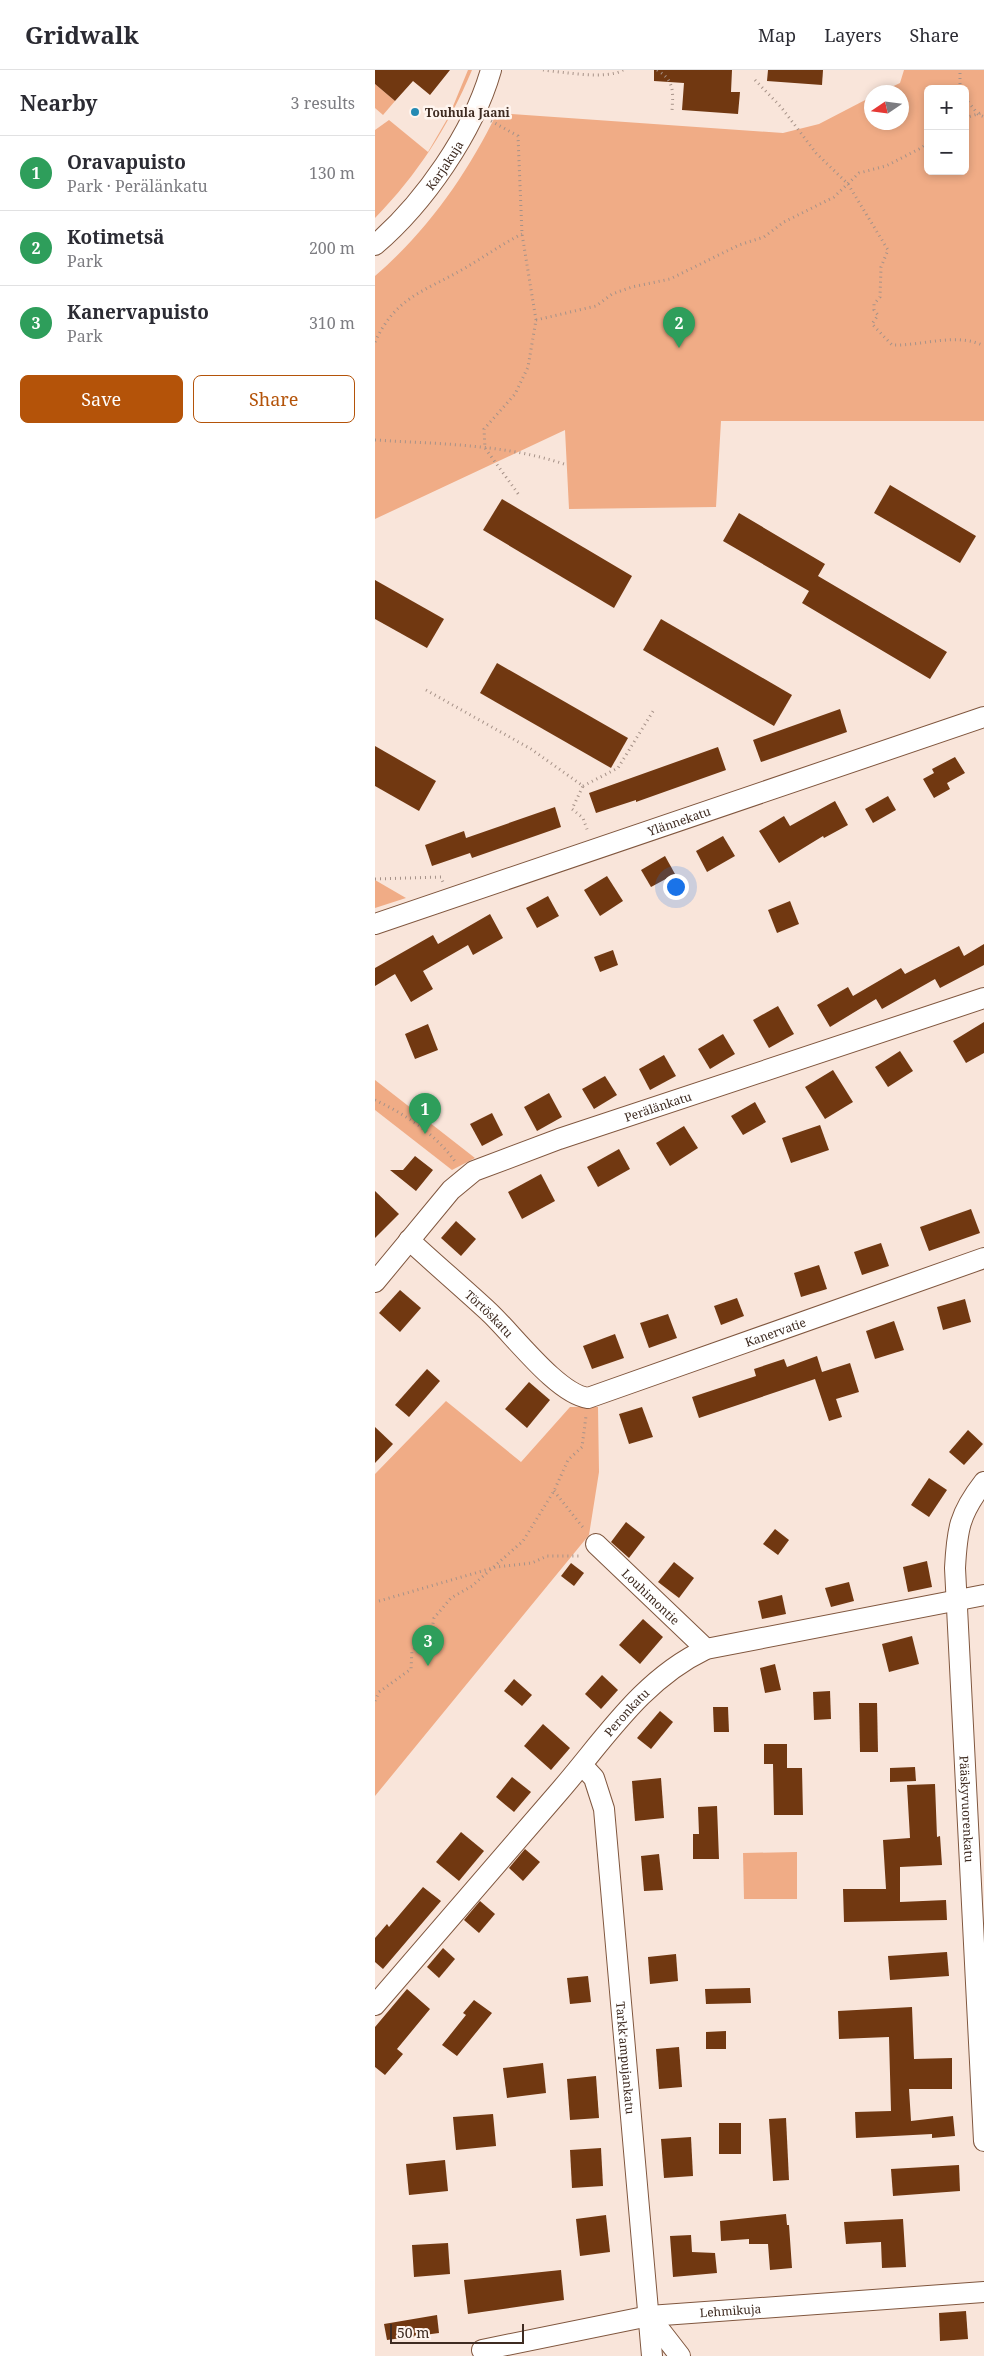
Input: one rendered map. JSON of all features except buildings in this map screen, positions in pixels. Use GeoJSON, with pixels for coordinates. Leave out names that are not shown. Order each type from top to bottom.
{"type":"FeatureCollection","features":[{"type":"Feature","properties":{"kind":"street","name":"Karjakuja"},"geometry":{"type":"LineString","coordinates":[[375,245],[390,232],[418,200],[447,161],[474,114],[491,70]]}},
{"type":"Feature","properties":{"kind":"street","name":"Ylännekatu"},"geometry":{"type":"LineString","coordinates":[[375,924],[984,717]]}},
{"type":"Feature","properties":{"kind":"street","name":"Perälänkatu"},"geometry":{"type":"LineString","coordinates":[[375,1282],[451,1190],[474,1171],[559,1139],[984,998]]}},
{"type":"Feature","properties":{"kind":"street","name":"Törtöskatu"},"geometry":{"type":"LineString","coordinates":[[409,1240],[490,1313],[536,1361],[567,1389],[579,1397],[588,1398]]}},
{"type":"Feature","properties":{"kind":"street","name":"Kanervatie"},"geometry":{"type":"LineString","coordinates":[[588,1398],[984,1258]]}},
{"type":"Feature","properties":{"kind":"street","name":"Pääskyvuorenkatu"},"geometry":{"type":"LineString","coordinates":[[984,1482],[965,1508],[957,1534],[955,1568],[984,2141]]}},
{"type":"Feature","properties":{"kind":"street","name":"Louhimontie"},"geometry":{"type":"LineString","coordinates":[[602,1550],[706,1649]]}},
{"type":"Feature","properties":{"kind":"street","name":"Peronkatu"},"geometry":{"type":"LineString","coordinates":[[375,2004],[582,1765],[629,1707],[651,1685],[681,1661],[706,1649],[984,1595]]}},
{"type":"Feature","properties":{"kind":"street","name":"Tarkk'ampujankatu"},"geometry":{"type":"LineString","coordinates":[[582,1765],[594,1778],[604,1809],[651,2356]]}},
{"type":"Feature","properties":{"kind":"street","name":"Lehmikuja"},"geometry":{"type":"LineString","coordinates":[[482,2350],[649,2316],[984,2292]]}},
{"type":"Feature","properties":{"kind":"street"},"geometry":{"type":"LineString","coordinates":[[649,2316],[680,2356]]}},
{"type":"Feature","properties":{"kind":"path"},"geometry":{"type":"LineString","coordinates":[[543,70],[593,74],[617,74],[623,70]]}},
{"type":"Feature","properties":{"kind":"path"},"geometry":{"type":"LineString","coordinates":[[657,70],[668,77],[673,93],[671,111]]}},
{"type":"Feature","properties":{"kind":"path"},"geometry":{"type":"LineString","coordinates":[[960,70],[960,85]]}},
{"type":"Feature","properties":{"kind":"path"},"geometry":{"type":"LineString","coordinates":[[755,80],[781,107],[817,153],[848,184],[887,250],[881,267],[880,297],[873,310],[878,315],[872,324],[892,345],[913,346],[964,339],[984,346]]}},
{"type":"Feature","properties":{"kind":"path"},"geometry":{"type":"LineString","coordinates":[[969,103],[978,114],[984,117]]}},
{"type":"Feature","properties":{"kind":"path"},"geometry":{"type":"LineString","coordinates":[[969,117],[984,112]]}},
{"type":"Feature","properties":{"kind":"path"},"geometry":{"type":"LineString","coordinates":[[486,118],[518,136],[522,234],[536,320],[528,367],[515,394],[484,429],[485,448],[519,495]]}},
{"type":"Feature","properties":{"kind":"path"},"geometry":{"type":"LineString","coordinates":[[536,320],[596,306],[612,294],[632,287],[670,280],[739,246],[764,237],[784,222],[834,198],[859,173],[886,166],[924,146]]}},
{"type":"Feature","properties":{"kind":"path"},"geometry":{"type":"LineString","coordinates":[[375,342],[382,326],[410,296],[465,268],[522,234]]}},
{"type":"Feature","properties":{"kind":"path"},"geometry":{"type":"LineString","coordinates":[[375,440],[485,448],[544,457],[567,465]]}},
{"type":"Feature","properties":{"kind":"path"},"geometry":{"type":"LineString","coordinates":[[427,690],[531,749],[583,786]]}},
{"type":"Feature","properties":{"kind":"path"},"geometry":{"type":"LineString","coordinates":[[590,837],[583,818],[572,809],[583,786],[618,768],[655,708]]}},
{"type":"Feature","properties":{"kind":"path"},"geometry":{"type":"LineString","coordinates":[[375,879],[441,877],[445,887]]}},
{"type":"Feature","properties":{"kind":"path"},"geometry":{"type":"LineString","coordinates":[[375,1100],[395,1109],[445,1147],[467,1177]]}},
{"type":"Feature","properties":{"kind":"path"},"geometry":{"type":"LineString","coordinates":[[375,1701],[379,1692],[411,1669],[413,1650],[430,1639],[434,1618],[451,1598],[472,1586],[523,1541],[554,1491],[568,1460],[582,1447],[588,1398]]}},
{"type":"Feature","properties":{"kind":"path"},"geometry":{"type":"LineString","coordinates":[[554,1491],[602,1550]]}},
{"type":"Feature","properties":{"kind":"path"},"geometry":{"type":"LineString","coordinates":[[379,1601],[496,1566],[532,1563],[547,1556],[602,1550]]}},
{"type":"Feature","properties":{"kind":"shaded area"},"geometry":{"type":"Polygon","coordinates":[[[468,70],[472,70],[463,91],[431,149],[405,184],[375,218],[375,130],[389,120],[428,152],[449,116],[468,70]]]}},
{"type":"Feature","properties":{"kind":"shaded area"},"geometry":{"type":"Polygon","coordinates":[[[904,70],[984,70],[984,421],[721,421],[716,507],[569,509],[565,430],[375,519],[375,276],[412,240],[444,201],[472,159],[497,113],[783,133],[819,124],[864,101],[864,130],[909,130],[909,85],[896,85],[900,83],[904,70]]]}},
{"type":"Feature","properties":{"kind":"shaded area"},"geometry":{"type":"Polygon","coordinates":[[[375,84],[395,101],[383,115],[375,108],[375,84]]]}},
{"type":"Feature","properties":{"kind":"shaded area"},"geometry":{"type":"Polygon","coordinates":[[[375,880],[406,898],[375,908],[375,880]]]}},
{"type":"Feature","properties":{"kind":"shaded area"},"geometry":{"type":"Polygon","coordinates":[[[375,1080],[475,1158],[452,1170],[375,1110],[375,1080]]]}},
{"type":"Feature","properties":{"kind":"shaded area"},"geometry":{"type":"Polygon","coordinates":[[[446,1401],[521,1462],[570,1407],[598,1407],[599,1472],[589,1535],[375,1796],[375,1474],[446,1401]]]}},
{"type":"Feature","properties":{"kind":"shaded area"},"geometry":{"type":"Polygon","coordinates":[[[797,1852],[797,1899],[744,1899],[743,1853],[797,1852]]]}},
{"type":"Feature","properties":{"kind":"place","name":"Touhula Jaani"},"geometry":{"type":"Point","coordinates":[415,112]}},
{"type":"Feature","properties":{"kind":"place","name":"Kotimetsä"},"geometry":{"type":"Point","coordinates":[679,348]}},
{"type":"Feature","properties":{"kind":"place","name":"Oravapuisto"},"geometry":{"type":"Point","coordinates":[425,1134]}},
{"type":"Feature","properties":{"kind":"place","name":"Kanervapuisto"},"geometry":{"type":"Point","coordinates":[428,1666]}}]}
